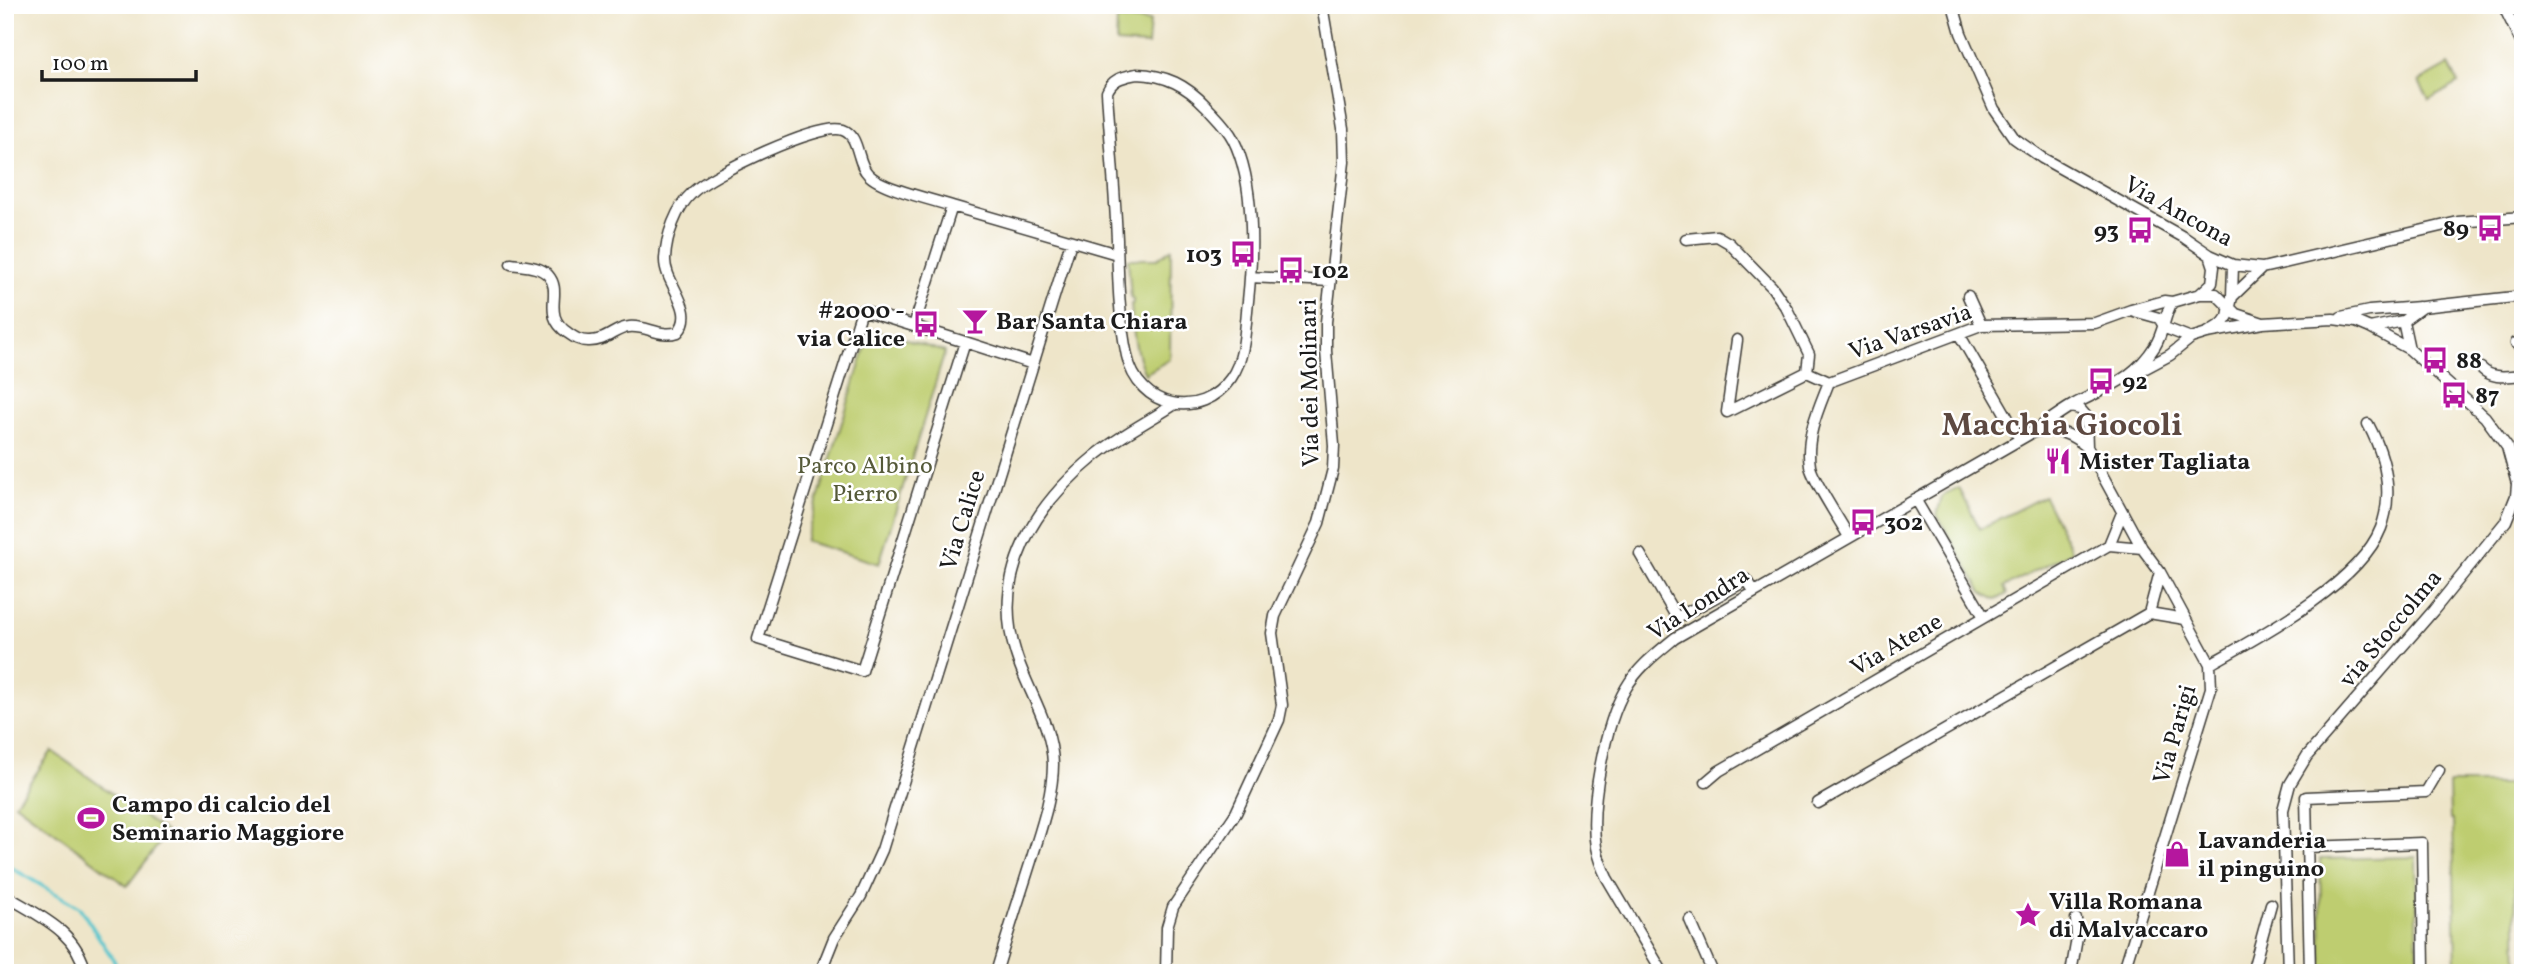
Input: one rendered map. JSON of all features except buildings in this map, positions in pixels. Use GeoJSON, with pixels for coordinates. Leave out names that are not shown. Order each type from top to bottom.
{"type":"FeatureCollection","features":[{"type":"Feature","properties":{"kind":"street","name":"Via dei Molinari"},"geometry":{"type":"LineString","coordinates":[[1166,973],[1167,927],[1173,907],[1236,813],[1279,720],[1282,705],[1272,633],[1275,616],[1319,523],[1334,469],[1326,351],[1330,281],[1344,162],[1338,87],[1322,5]]}},
{"type":"Feature","properties":{"kind":"street","name":"Via Ancona"},"geometry":{"type":"LineString","coordinates":[[1953,5],[1961,33],[1994,109],[2014,138],[2042,158],[2185,238],[2210,255],[2233,265],[2262,268],[2458,222],[2523,217]]}},
{"type":"Feature","properties":{"kind":"street"},"geometry":{"type":"LineString","coordinates":[[2503,5],[2523,46]]}},
{"type":"Feature","properties":{"kind":"street"},"geometry":{"type":"LineString","coordinates":[[1137,74],[1158,75],[1174,82],[1197,97],[1232,138],[1243,165],[1248,196],[1250,277],[1243,345],[1231,377],[1210,397],[1198,402],[1175,404],[1152,396],[1137,380],[1126,356],[1107,92],[1117,78],[1137,74]]}},
{"type":"Feature","properties":{"kind":"street"},"geometry":{"type":"LineString","coordinates":[[512,264],[537,268],[547,274],[553,284],[555,320],[563,330],[579,340],[603,340],[630,327],[664,334],[678,332],[685,314],[669,280],[664,260],[675,220],[687,198],[707,181],[806,134],[832,128],[844,130],[851,135],[862,166],[876,181],[1117,254]]}},
{"type":"Feature","properties":{"kind":"street"},"geometry":{"type":"LineString","coordinates":[[914,326],[952,206]]}},
{"type":"Feature","properties":{"kind":"street"},"geometry":{"type":"LineString","coordinates":[[1686,239],[1717,236],[1729,243],[1772,287],[1787,309],[1809,354],[1807,372]]}},
{"type":"Feature","properties":{"kind":"street","name":"Via Calice"},"geometry":{"type":"LineString","coordinates":[[820,973],[834,938],[872,874],[882,850],[1071,242]]}},
{"type":"Feature","properties":{"kind":"street"},"geometry":{"type":"LineString","coordinates":[[2210,255],[2214,267],[2212,284]]}},
{"type":"Feature","properties":{"kind":"street"},"geometry":{"type":"LineString","coordinates":[[2200,294],[2233,265]]}},
{"type":"Feature","properties":{"kind":"street"},"geometry":{"type":"LineString","coordinates":[[2233,265],[2231,302],[2236,314],[2263,323]]}},
{"type":"Feature","properties":{"kind":"street"},"geometry":{"type":"LineString","coordinates":[[2207,333],[2222,323],[2231,302],[2262,268]]}},
{"type":"Feature","properties":{"kind":"street"},"geometry":{"type":"LineString","coordinates":[[1250,277],[1330,281]]}},
{"type":"Feature","properties":{"kind":"street"},"geometry":{"type":"LineString","coordinates":[[2131,310],[2200,294],[2216,294],[2231,302]]}},
{"type":"Feature","properties":{"kind":"street"},"geometry":{"type":"LineString","coordinates":[[1968,296],[1981,326]]}},
{"type":"Feature","properties":{"kind":"street"},"geometry":{"type":"LineString","coordinates":[[2070,407],[2170,355],[2191,338],[2207,333],[2263,323],[2333,319],[2369,311],[2523,296]]}},
{"type":"Feature","properties":{"kind":"street"},"geometry":{"type":"LineString","coordinates":[[2126,379],[2147,358],[2165,328],[2167,312],[2172,302]]}},
{"type":"Feature","properties":{"kind":"street"},"geometry":{"type":"LineString","coordinates":[[2333,319],[2356,322],[2370,328],[2403,321],[2422,307]]}},
{"type":"Feature","properties":{"kind":"street"},"geometry":{"type":"LineString","coordinates":[[965,342],[862,671],[758,639],[862,310],[965,342],[1033,364]]}},
{"type":"Feature","properties":{"kind":"street"},"geometry":{"type":"LineString","coordinates":[[2131,310],[2159,318],[2165,328],[2191,338]]}},
{"type":"Feature","properties":{"kind":"street","name":"Via Varsavia"},"geometry":{"type":"LineString","coordinates":[[1829,382],[1981,326],[2095,323],[2131,310]]}},
{"type":"Feature","properties":{"kind":"street"},"geometry":{"type":"LineString","coordinates":[[2403,321],[2409,349]]}},
{"type":"Feature","properties":{"kind":"street","name":"via Stoccolma"},"geometry":{"type":"LineString","coordinates":[[2288,973],[2283,810],[2290,784],[2307,757],[2433,611],[2506,521],[2516,496],[2514,465],[2507,447],[2485,417],[2409,349],[2370,328]]}},
{"type":"Feature","properties":{"kind":"street"},"geometry":{"type":"LineString","coordinates":[[1959,334],[2020,439]]}},
{"type":"Feature","properties":{"kind":"street"},"geometry":{"type":"LineString","coordinates":[[1737,340],[1727,412],[1807,372]]}},
{"type":"Feature","properties":{"kind":"street"},"geometry":{"type":"LineString","coordinates":[[2481,368],[2496,377],[2523,375]]}},
{"type":"Feature","properties":{"kind":"street"},"geometry":{"type":"LineString","coordinates":[[1807,372],[1829,382],[1814,423],[1809,446],[1810,468],[1849,537]]}},
{"type":"Feature","properties":{"kind":"street"},"geometry":{"type":"LineString","coordinates":[[2064,433],[2086,422],[2098,392]]}},
{"type":"Feature","properties":{"kind":"street"},"geometry":{"type":"LineString","coordinates":[[996,973],[1042,824],[1053,763],[1043,719],[1015,652],[1010,618],[1010,592],[1016,561],[1028,530],[1055,492],[1097,454],[1175,404]]}},
{"type":"Feature","properties":{"kind":"street"},"geometry":{"type":"LineString","coordinates":[[2070,407],[2080,409],[2086,422],[2087,447]]}},
{"type":"Feature","properties":{"kind":"street","name":"Via Londra"},"geometry":{"type":"LineString","coordinates":[[1663,973],[1607,878],[1596,847],[1597,798],[1609,730],[1626,689],[1637,673],[1675,638],[2033,432],[2070,407]]}},
{"type":"Feature","properties":{"kind":"street"},"geometry":{"type":"LineString","coordinates":[[2210,664],[2287,620],[2337,583],[2375,540],[2384,515],[2387,482],[2381,453],[2368,424]]}},
{"type":"Feature","properties":{"kind":"street"},"geometry":{"type":"LineString","coordinates":[[2033,432],[2055,430],[2075,437],[2087,447]]}},
{"type":"Feature","properties":{"kind":"street","name":"Via Parigi"},"geometry":{"type":"LineString","coordinates":[[2087,447],[2210,664],[2211,688],[2123,973]]}},
{"type":"Feature","properties":{"kind":"street"},"geometry":{"type":"LineString","coordinates":[[1915,499],[1984,617]]}},
{"type":"Feature","properties":{"kind":"street"},"geometry":{"type":"LineString","coordinates":[[2122,513],[2109,545],[2142,548]]}},
{"type":"Feature","properties":{"kind":"street","name":"Via Atene"},"geometry":{"type":"LineString","coordinates":[[1706,782],[1719,771],[2109,545]]}},
{"type":"Feature","properties":{"kind":"street"},"geometry":{"type":"LineString","coordinates":[[1640,554],[1676,618],[1747,580],[1754,591]]}},
{"type":"Feature","properties":{"kind":"street"},"geometry":{"type":"LineString","coordinates":[[2149,613],[2160,572]]}},
{"type":"Feature","properties":{"kind":"street"},"geometry":{"type":"LineString","coordinates":[[1818,803],[2149,613],[2185,619]]}},
{"type":"Feature","properties":{"kind":"street"},"geometry":{"type":"LineString","coordinates":[[2310,973],[2306,797],[2426,792],[2439,771]]}},
{"type":"Feature","properties":{"kind":"street"},"geometry":{"type":"LineString","coordinates":[[2307,847],[2422,843],[2424,968],[2386,973]]}},
{"type":"Feature","properties":{"kind":"street"},"geometry":{"type":"LineString","coordinates":[[5,895],[62,930],[82,954],[86,973]]}},
{"type":"Feature","properties":{"kind":"street"},"geometry":{"type":"LineString","coordinates":[[2252,973],[2272,904]]}},
{"type":"Feature","properties":{"kind":"street"},"geometry":{"type":"LineString","coordinates":[[1690,919],[1713,973]]}},
{"type":"Feature","properties":{"kind":"street"},"geometry":{"type":"LineString","coordinates":[[2071,973],[2077,937],[2076,919]]}},
{"type":"Feature","properties":{"kind":"green space"},"geometry":{"type":"Polygon","coordinates":[[[1117,19],[1150,21],[1148,45],[1116,43],[1117,19]]]}},
{"type":"Feature","properties":{"kind":"green space"},"geometry":{"type":"Polygon","coordinates":[[[2449,65],[2459,83],[2429,100],[2419,82],[2449,65]]]}},
{"type":"Feature","properties":{"kind":"green space"},"geometry":{"type":"Polygon","coordinates":[[[1171,249],[1170,359],[1145,374],[1135,340],[1128,259],[1157,259],[1171,249]]]}},
{"type":"Feature","properties":{"kind":"green space","name":"Parco Albino Pierro"},"geometry":{"type":"Polygon","coordinates":[[[871,329],[945,352],[879,564],[805,541],[871,329]]]}},
{"type":"Feature","properties":{"kind":"green space"},"geometry":{"type":"Polygon","coordinates":[[[1959,488],[1980,529],[2044,496],[2072,552],[2004,587],[2007,594],[1996,600],[1982,592],[1937,515],[1942,496],[1959,488]]]}},
{"type":"Feature","properties":{"kind":"green space","name":"Campo di calcio del Seminario Maggiore"},"geometry":{"type":"Polygon","coordinates":[[[52,751],[167,833],[127,886],[15,803],[52,751]]]}},
{"type":"Feature","properties":{"kind":"green space"},"geometry":{"type":"Polygon","coordinates":[[[2449,784],[2516,784],[2519,870],[2515,871],[2517,973],[2456,973],[2453,819],[2450,819],[2449,784]]]}},
{"type":"Feature","properties":{"kind":"green space"},"geometry":{"type":"Polygon","coordinates":[[[2416,857],[2418,965],[2322,967],[2320,859],[2416,857]]]}},
{"type":"Feature","properties":{"kind":"waterway"},"geometry":{"type":"LineString","coordinates":[[5,864],[80,908],[122,973]]}},
{"type":"Feature","properties":{"kind":"place","name":"89"},"geometry":{"type":"Point","coordinates":[2490,228]}},
{"type":"Feature","properties":{"kind":"place","name":"93"},"geometry":{"type":"Point","coordinates":[2140,230]}},
{"type":"Feature","properties":{"kind":"place","name":"103"},"geometry":{"type":"Point","coordinates":[1243,254]}},
{"type":"Feature","properties":{"kind":"place","name":"102"},"geometry":{"type":"Point","coordinates":[1291,270]}},
{"type":"Feature","properties":{"kind":"place","name":"Bar Santa Chiara"},"geometry":{"type":"Point","coordinates":[975,321]}},
{"type":"Feature","properties":{"kind":"place","name":"#2000 - via Calice"},"geometry":{"type":"Point","coordinates":[926,324]}},
{"type":"Feature","properties":{"kind":"place","name":"88"},"geometry":{"type":"Point","coordinates":[2435,360]}},
{"type":"Feature","properties":{"kind":"place","name":"92"},"geometry":{"type":"Point","coordinates":[2101,381]}},
{"type":"Feature","properties":{"kind":"place","name":"87"},"geometry":{"type":"Point","coordinates":[2454,395]}},
{"type":"Feature","properties":{"kind":"place","name":"Mister Tagliata"},"geometry":{"type":"Point","coordinates":[2058,461]}},
{"type":"Feature","properties":{"kind":"place","name":"302"},"geometry":{"type":"Point","coordinates":[1863,522]}},
{"type":"Feature","properties":{"kind":"place","name":"Campo di calcio del Seminario Maggiore"},"geometry":{"type":"Point","coordinates":[91,818]}},
{"type":"Feature","properties":{"kind":"place","name":"Lavanderia il pinguino"},"geometry":{"type":"Point","coordinates":[2177,854]}},
{"type":"Feature","properties":{"kind":"place","name":"Villa Romana di Malvaccaro"},"geometry":{"type":"Point","coordinates":[2028,915]}},
{"type":"Feature","properties":{"kind":"district","name":"Macchia Giocoli"},"geometry":{"type":"Point","coordinates":[2062,424]}}]}
